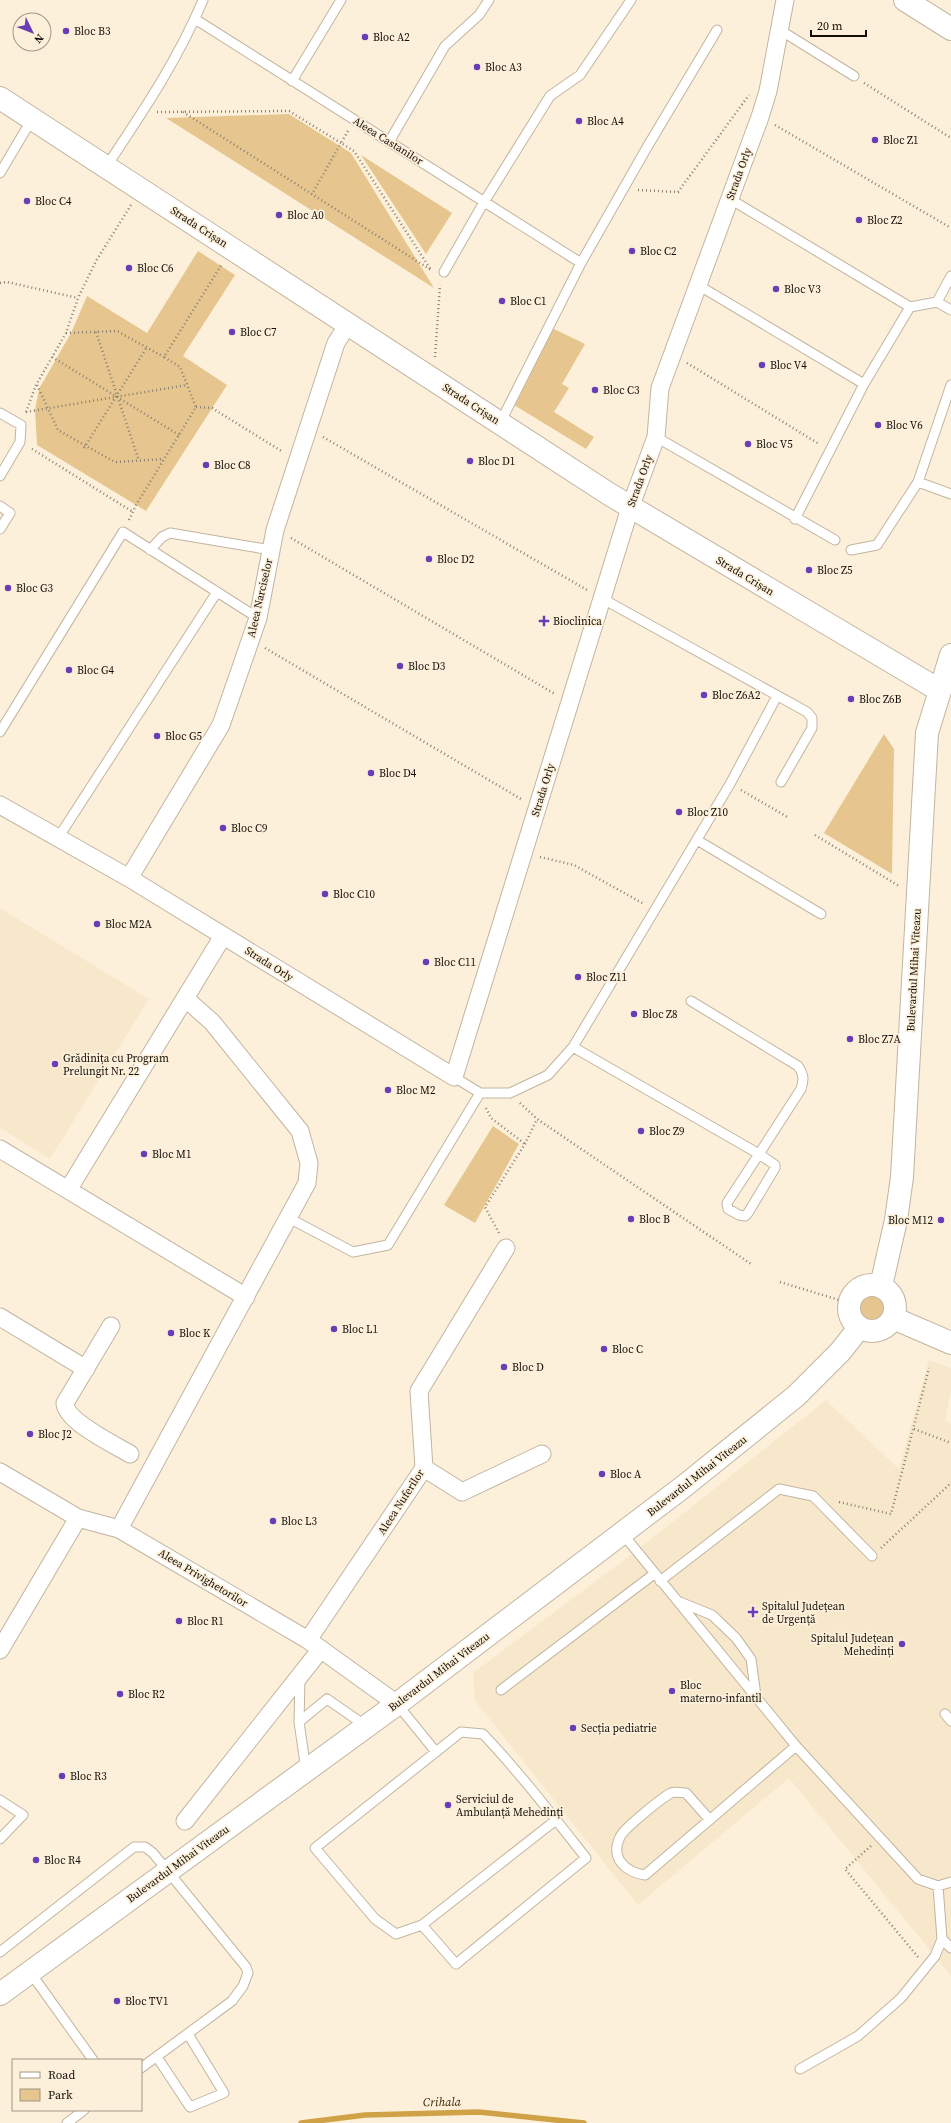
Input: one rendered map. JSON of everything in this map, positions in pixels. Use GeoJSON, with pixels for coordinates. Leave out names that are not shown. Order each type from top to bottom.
{"type":"FeatureCollection","features":[{"type":"Feature","properties":{"kind":"main road"},"geometry":{"type":"LineString","coordinates":[[905,0],[951,29]]}},
{"type":"Feature","properties":{"kind":"main road","name":"Strada Crișan"},"geometry":{"type":"LineString","coordinates":[[0,98],[630,508],[945,691]]}},
{"type":"Feature","properties":{"kind":"main road","name":"Bulevardul Mihai Viteazu"},"geometry":{"type":"LineString","coordinates":[[881,1286],[894,1227],[902,1177],[927,733],[945,691],[951,655]]}},
{"type":"Feature","properties":{"kind":"main road"},"geometry":{"type":"LineString","coordinates":[[873,1284],[881,1286],[891,1294],[894,1299],[895,1312],[893,1318],[890,1324],[878,1331],[865,1331],[859,1328],[852,1321],[849,1312],[849,1303],[852,1295],[861,1287],[873,1284]]}},
{"type":"Feature","properties":{"kind":"main road"},"geometry":{"type":"LineString","coordinates":[[893,1318],[951,1343]]}},
{"type":"Feature","properties":{"kind":"main road","name":"Bulevardul Mihai Viteazu"},"geometry":{"type":"LineString","coordinates":[[0,1994],[397,1704],[720,1459],[785,1406],[840,1352],[859,1328]]}},
{"type":"Feature","properties":{"kind":"street","name":"Strada Orly"},"geometry":{"type":"LineString","coordinates":[[0,805],[129,878],[454,1077],[630,508],[656,437],[660,388],[760,117],[768,91],[785,0]]}},
{"type":"Feature","properties":{"kind":"street","name":"Aleea Narciselor"},"geometry":{"type":"LineString","coordinates":[[129,878],[221,725],[258,618],[275,530],[297,460],[336,343],[348,324]]}},
{"type":"Feature","properties":{"kind":"street"},"geometry":{"type":"LineString","coordinates":[[68,1190],[186,999],[223,936]]}},
{"type":"Feature","properties":{"kind":"street"},"geometry":{"type":"LineString","coordinates":[[119,1529],[246,1297],[287,1217],[307,1183],[309,1163],[300,1131],[212,1022],[186,999]]}},
{"type":"Feature","properties":{"kind":"street"},"geometry":{"type":"LineString","coordinates":[[0,1149],[246,1297]]}},
{"type":"Feature","properties":{"kind":"street","name":"Aleea Nuferilor"},"geometry":{"type":"LineString","coordinates":[[185,1821],[300,1676],[315,1645],[424,1468],[419,1391],[506,1248]]}},
{"type":"Feature","properties":{"kind":"street"},"geometry":{"type":"LineString","coordinates":[[0,1317],[86,1369]]}},
{"type":"Feature","properties":{"kind":"street"},"geometry":{"type":"LineString","coordinates":[[111,1326],[65,1404],[68,1414],[78,1422],[130,1454]]}},
{"type":"Feature","properties":{"kind":"street"},"geometry":{"type":"LineString","coordinates":[[424,1468],[462,1492],[542,1454]]}},
{"type":"Feature","properties":{"kind":"street","name":"Aleea Privighetorilor"},"geometry":{"type":"LineString","coordinates":[[0,1472],[78,1518],[119,1529],[315,1645],[397,1704]]}},
{"type":"Feature","properties":{"kind":"street"},"geometry":{"type":"LineString","coordinates":[[0,1650],[78,1518]]}},
{"type":"Feature","properties":{"kind":"lane"},"geometry":{"type":"LineString","coordinates":[[106,167],[143,112],[195,20],[203,0]]}},
{"type":"Feature","properties":{"kind":"lane"},"geometry":{"type":"LineString","coordinates":[[292,81],[341,0]]}},
{"type":"Feature","properties":{"kind":"lane"},"geometry":{"type":"LineString","coordinates":[[389,142],[445,46],[479,15],[489,0]]}},
{"type":"Feature","properties":{"kind":"lane"},"geometry":{"type":"LineString","coordinates":[[444,272],[484,202],[550,96],[580,75],[631,0]]}},
{"type":"Feature","properties":{"kind":"lane","name":"Aleea Castanilor"},"geometry":{"type":"LineString","coordinates":[[195,20],[581,263]]}},
{"type":"Feature","properties":{"kind":"lane"},"geometry":{"type":"LineString","coordinates":[[500,423],[581,263],[717,30]]}},
{"type":"Feature","properties":{"kind":"lane"},"geometry":{"type":"LineString","coordinates":[[780,30],[854,76]]}},
{"type":"Feature","properties":{"kind":"lane"},"geometry":{"type":"LineString","coordinates":[[0,173],[32,119]]}},
{"type":"Feature","properties":{"kind":"lane"},"geometry":{"type":"LineString","coordinates":[[730,199],[910,307],[937,302],[951,310]]}},
{"type":"Feature","properties":{"kind":"lane"},"geometry":{"type":"LineString","coordinates":[[937,302],[951,276]]}},
{"type":"Feature","properties":{"kind":"lane"},"geometry":{"type":"LineString","coordinates":[[698,285],[864,384]]}},
{"type":"Feature","properties":{"kind":"lane"},"geometry":{"type":"LineString","coordinates":[[795,519],[864,384],[910,307]]}},
{"type":"Feature","properties":{"kind":"lane"},"geometry":{"type":"LineString","coordinates":[[852,550],[877,545],[918,482],[951,385]]}},
{"type":"Feature","properties":{"kind":"lane"},"geometry":{"type":"LineString","coordinates":[[0,413],[21,425],[20,442],[1,471]]}},
{"type":"Feature","properties":{"kind":"lane"},"geometry":{"type":"LineString","coordinates":[[656,437],[795,519],[835,540]]}},
{"type":"Feature","properties":{"kind":"lane"},"geometry":{"type":"LineString","coordinates":[[918,482],[951,494]]}},
{"type":"Feature","properties":{"kind":"lane"},"geometry":{"type":"LineString","coordinates":[[0,506],[10,513],[0,528]]}},
{"type":"Feature","properties":{"kind":"lane"},"geometry":{"type":"LineString","coordinates":[[0,732],[123,532],[258,618]]}},
{"type":"Feature","properties":{"kind":"lane"},"geometry":{"type":"LineString","coordinates":[[150,550],[162,537],[170,533],[271,550]]}},
{"type":"Feature","properties":{"kind":"lane"},"geometry":{"type":"LineString","coordinates":[[58,838],[217,592]]}},
{"type":"Feature","properties":{"kind":"lane"},"geometry":{"type":"LineString","coordinates":[[603,599],[807,712],[812,718],[812,728],[781,782]]}},
{"type":"Feature","properties":{"kind":"lane"},"geometry":{"type":"LineString","coordinates":[[454,1077],[480,1093],[510,1093],[548,1075],[573,1047],[730,784],[777,696]]}},
{"type":"Feature","properties":{"kind":"lane"},"geometry":{"type":"LineString","coordinates":[[697,840],[821,914]]}},
{"type":"Feature","properties":{"kind":"lane"},"geometry":{"type":"LineString","coordinates":[[573,1047],[759,1154],[775,1165],[775,1168],[745,1216],[739,1215],[728,1209],[727,1203],[759,1154],[801,1089],[804,1080],[802,1072],[798,1066],[691,1001]]}},
{"type":"Feature","properties":{"kind":"lane"},"geometry":{"type":"LineString","coordinates":[[287,1217],[353,1252],[388,1245],[480,1093]]}},
{"type":"Feature","properties":{"kind":"lane"},"geometry":{"type":"LineString","coordinates":[[501,1690],[779,1489],[813,1496],[872,1556]]}},
{"type":"Feature","properties":{"kind":"lane"},"geometry":{"type":"LineString","coordinates":[[622,1534],[796,1746],[918,1879],[938,1886],[951,1882]]}},
{"type":"Feature","properties":{"kind":"lane"},"geometry":{"type":"LineString","coordinates":[[677,1601],[712,1615],[736,1638],[751,1659],[757,1697]]}},
{"type":"Feature","properties":{"kind":"lane"},"geometry":{"type":"LineString","coordinates":[[300,1676],[298,1722],[306,1770]]}},
{"type":"Feature","properties":{"kind":"lane"},"geometry":{"type":"LineString","coordinates":[[298,1722],[327,1699],[366,1726]]}},
{"type":"Feature","properties":{"kind":"lane"},"geometry":{"type":"LineString","coordinates":[[397,1704],[436,1752]]}},
{"type":"Feature","properties":{"kind":"lane"},"geometry":{"type":"LineString","coordinates":[[422,1925],[456,1964],[586,1858],[556,1820],[504,1756],[483,1734],[461,1732],[315,1848],[375,1919],[396,1934],[422,1925],[556,1820]]}},
{"type":"Feature","properties":{"kind":"lane"},"geometry":{"type":"LineString","coordinates":[[710,1820],[686,1793],[672,1793],[639,1818],[620,1836],[616,1850],[620,1862],[632,1873],[645,1875],[710,1820],[796,1746]]}},
{"type":"Feature","properties":{"kind":"lane"},"geometry":{"type":"LineString","coordinates":[[0,1800],[23,1814],[0,1839]]}},
{"type":"Feature","properties":{"kind":"lane"},"geometry":{"type":"LineString","coordinates":[[0,1952],[134,1848],[145,1847],[154,1853],[246,1967],[248,1973],[243,1986],[232,2001],[142,2067]]}},
{"type":"Feature","properties":{"kind":"lane"},"geometry":{"type":"LineString","coordinates":[[800,2069],[858,2036],[901,1998],[935,1956],[942,1939],[938,1886]]}},
{"type":"Feature","properties":{"kind":"lane"},"geometry":{"type":"LineString","coordinates":[[942,1939],[951,1948]]}},
{"type":"Feature","properties":{"kind":"lane"},"geometry":{"type":"LineString","coordinates":[[30,1972],[93,2059]]}},
{"type":"Feature","properties":{"kind":"lane"},"geometry":{"type":"LineString","coordinates":[[157,2056],[190,2107],[224,2093],[188,2034]]}},
{"type":"Feature","properties":{"kind":"lane"},"geometry":{"type":"LineString","coordinates":[[67,2123],[83,2111]]}},
{"type":"Feature","properties":{"kind":"path"},"geometry":{"type":"LineString","coordinates":[[854,76],[951,138]]}},
{"type":"Feature","properties":{"kind":"path"},"geometry":{"type":"LineString","coordinates":[[624,189],[678,192],[747,95],[768,91]]}},
{"type":"Feature","properties":{"kind":"path"},"geometry":{"type":"LineString","coordinates":[[143,112],[289,111],[354,152],[431,271],[184,112]]}},
{"type":"Feature","properties":{"kind":"path"},"geometry":{"type":"LineString","coordinates":[[760,117],[951,228]]}},
{"type":"Feature","properties":{"kind":"path"},"geometry":{"type":"LineString","coordinates":[[312,194],[354,120]]}},
{"type":"Feature","properties":{"kind":"path"},"geometry":{"type":"LineString","coordinates":[[21,425],[36,385],[66,333],[78,298],[96,261],[141,189]]}},
{"type":"Feature","properties":{"kind":"path"},"geometry":{"type":"LineString","coordinates":[[164,357],[231,248]]}},
{"type":"Feature","properties":{"kind":"path"},"geometry":{"type":"LineString","coordinates":[[433,380],[440,284],[444,272]]}},
{"type":"Feature","properties":{"kind":"path"},"geometry":{"type":"LineString","coordinates":[[0,283],[6,282],[78,298]]}},
{"type":"Feature","properties":{"kind":"path"},"geometry":{"type":"LineString","coordinates":[[66,333],[117,331],[147,347],[180,366],[196,407]]}},
{"type":"Feature","properties":{"kind":"path"},"geometry":{"type":"LineString","coordinates":[[96,332],[116,396],[139,461]]}},
{"type":"Feature","properties":{"kind":"path"},"geometry":{"type":"LineString","coordinates":[[85,447],[147,347]]}},
{"type":"Feature","properties":{"kind":"path"},"geometry":{"type":"LineString","coordinates":[[673,354],[830,451]]}},
{"type":"Feature","properties":{"kind":"path"},"geometry":{"type":"LineString","coordinates":[[52,357],[179,435]]}},
{"type":"Feature","properties":{"kind":"path"},"geometry":{"type":"LineString","coordinates":[[36,385],[58,430],[85,447],[115,462],[164,459]]}},
{"type":"Feature","properties":{"kind":"path"},"geometry":{"type":"LineString","coordinates":[[26,412],[187,385]]}},
{"type":"Feature","properties":{"kind":"path"},"geometry":{"type":"LineString","coordinates":[[20,442],[133,512],[196,407]]}},
{"type":"Feature","properties":{"kind":"path"},"geometry":{"type":"LineString","coordinates":[[196,407],[212,408],[297,460]]}},
{"type":"Feature","properties":{"kind":"path"},"geometry":{"type":"LineString","coordinates":[[307,431],[328,439],[603,599]]}},
{"type":"Feature","properties":{"kind":"path"},"geometry":{"type":"LineString","coordinates":[[275,530],[295,540],[570,703]]}},
{"type":"Feature","properties":{"kind":"path"},"geometry":{"type":"LineString","coordinates":[[251,640],[537,808]]}},
{"type":"Feature","properties":{"kind":"path"},"geometry":{"type":"LineString","coordinates":[[730,784],[789,818]]}},
{"type":"Feature","properties":{"kind":"path"},"geometry":{"type":"LineString","coordinates":[[815,835],[918,898]]}},
{"type":"Feature","properties":{"kind":"path"},"geometry":{"type":"LineString","coordinates":[[523,853],[574,865],[655,910]]}},
{"type":"Feature","properties":{"kind":"path"},"geometry":{"type":"LineString","coordinates":[[480,1093],[491,1118],[525,1144]]}},
{"type":"Feature","properties":{"kind":"path"},"geometry":{"type":"LineString","coordinates":[[510,1093],[536,1119],[751,1264]]}},
{"type":"Feature","properties":{"kind":"path"},"geometry":{"type":"LineString","coordinates":[[506,1248],[485,1207],[525,1144],[536,1119]]}},
{"type":"Feature","properties":{"kind":"path"},"geometry":{"type":"LineString","coordinates":[[780,1282],[849,1303]]}},
{"type":"Feature","properties":{"kind":"path"},"geometry":{"type":"LineString","coordinates":[[813,1496],[891,1514],[929,1368]]}},
{"type":"Feature","properties":{"kind":"path"},"geometry":{"type":"LineString","coordinates":[[914,1429],[951,1443]]}},
{"type":"Feature","properties":{"kind":"path"},"geometry":{"type":"LineString","coordinates":[[872,1556],[951,1483]]}},
{"type":"Feature","properties":{"kind":"path"},"geometry":{"type":"LineString","coordinates":[[880,1838],[845,1869],[926,1967]]}},
{"type":"Feature","properties":{"kind":"shaded area","name":"Grădinița cu Program Prelungit Nr. 22"},"geometry":{"type":"Polygon","coordinates":[[[0,908],[149,999],[50,1159],[0,1128],[0,908]]]}},
{"type":"Feature","properties":{"kind":"shaded area","name":"Spitalul Județean de Urgență"},"geometry":{"type":"Polygon","coordinates":[[[929,1360],[951,1368],[951,1391],[945,1421],[951,1424],[951,1976],[789,1778],[638,1905],[475,1701],[473,1673],[636,1551],[826,1400],[899,1469],[929,1360]]]}},
{"type":"Feature","properties":{"kind":"green space"},"geometry":{"type":"Polygon","coordinates":[[[289,114],[351,153],[434,288],[166,118],[289,114]]]}},
{"type":"Feature","properties":{"kind":"green space"},"geometry":{"type":"Polygon","coordinates":[[[361,155],[452,213],[426,254],[361,155]]]}},
{"type":"Feature","properties":{"kind":"green space"},"geometry":{"type":"Polygon","coordinates":[[[198,251],[235,275],[183,356],[227,385],[146,511],[37,445],[35,410],[39,389],[71,333],[87,296],[147,333],[198,251]]]}},
{"type":"Feature","properties":{"kind":"green space"},"geometry":{"type":"Polygon","coordinates":[[[552,328],[585,344],[562,384],[569,388],[554,412],[594,437],[586,449],[514,405],[552,328]]]}},
{"type":"Feature","properties":{"kind":"green space"},"geometry":{"type":"Polygon","coordinates":[[[884,734],[894,749],[892,874],[824,833],[884,734]]]}},
{"type":"Feature","properties":{"kind":"green space"},"geometry":{"type":"Polygon","coordinates":[[[493,1126],[519,1144],[475,1223],[444,1205],[493,1126]]]}},
{"type":"Feature","properties":{"kind":"green space"},"geometry":{"type":"Polygon","coordinates":[[[871,1295],[880,1299],[884,1308],[880,1317],[871,1321],[862,1317],[858,1308],[862,1299],[871,1295]]]}},
{"type":"Feature","properties":{"kind":"waterway","name":"Crihala"},"geometry":{"type":"LineString","coordinates":[[301,2123],[365,2115],[479,2112],[584,2123]]}},
{"type":"Feature","properties":{"kind":"place","name":"Bloc B3"},"geometry":{"type":"Point","coordinates":[66,31]}},
{"type":"Feature","properties":{"kind":"place","name":"Bloc A2"},"geometry":{"type":"Point","coordinates":[365,37]}},
{"type":"Feature","properties":{"kind":"place","name":"Bloc A3"},"geometry":{"type":"Point","coordinates":[477,67]}},
{"type":"Feature","properties":{"kind":"place","name":"Bloc A4"},"geometry":{"type":"Point","coordinates":[579,121]}},
{"type":"Feature","properties":{"kind":"place","name":"Bloc Z1"},"geometry":{"type":"Point","coordinates":[875,140]}},
{"type":"Feature","properties":{"kind":"place","name":"Bloc C4"},"geometry":{"type":"Point","coordinates":[27,201]}},
{"type":"Feature","properties":{"kind":"place","name":"Bloc A0"},"geometry":{"type":"Point","coordinates":[279,215]}},
{"type":"Feature","properties":{"kind":"place","name":"Bloc Z2"},"geometry":{"type":"Point","coordinates":[859,220]}},
{"type":"Feature","properties":{"kind":"place","name":"Bloc C2"},"geometry":{"type":"Point","coordinates":[632,251]}},
{"type":"Feature","properties":{"kind":"place","name":"Bloc C6"},"geometry":{"type":"Point","coordinates":[129,268]}},
{"type":"Feature","properties":{"kind":"place","name":"Bloc V3"},"geometry":{"type":"Point","coordinates":[776,289]}},
{"type":"Feature","properties":{"kind":"place","name":"Bloc C1"},"geometry":{"type":"Point","coordinates":[502,301]}},
{"type":"Feature","properties":{"kind":"place","name":"Bloc C7"},"geometry":{"type":"Point","coordinates":[232,332]}},
{"type":"Feature","properties":{"kind":"place","name":"Bloc V4"},"geometry":{"type":"Point","coordinates":[762,365]}},
{"type":"Feature","properties":{"kind":"place","name":"Bloc C3"},"geometry":{"type":"Point","coordinates":[595,390]}},
{"type":"Feature","properties":{"kind":"place","name":"Bloc V6"},"geometry":{"type":"Point","coordinates":[878,425]}},
{"type":"Feature","properties":{"kind":"place","name":"Bloc V5"},"geometry":{"type":"Point","coordinates":[748,444]}},
{"type":"Feature","properties":{"kind":"place","name":"Bloc D1"},"geometry":{"type":"Point","coordinates":[470,461]}},
{"type":"Feature","properties":{"kind":"place","name":"Bloc C8"},"geometry":{"type":"Point","coordinates":[206,465]}},
{"type":"Feature","properties":{"kind":"place","name":"Bloc D2"},"geometry":{"type":"Point","coordinates":[429,559]}},
{"type":"Feature","properties":{"kind":"place","name":"Bloc Z5"},"geometry":{"type":"Point","coordinates":[809,570]}},
{"type":"Feature","properties":{"kind":"place","name":"Bloc G3"},"geometry":{"type":"Point","coordinates":[8,588]}},
{"type":"Feature","properties":{"kind":"place","name":"Bioclinica"},"geometry":{"type":"Point","coordinates":[544,621]}},
{"type":"Feature","properties":{"kind":"place","name":"Bloc D3"},"geometry":{"type":"Point","coordinates":[400,666]}},
{"type":"Feature","properties":{"kind":"place","name":"Bloc G4"},"geometry":{"type":"Point","coordinates":[69,670]}},
{"type":"Feature","properties":{"kind":"place","name":"Bloc Z6A2"},"geometry":{"type":"Point","coordinates":[704,695]}},
{"type":"Feature","properties":{"kind":"place","name":"Bloc Z6B"},"geometry":{"type":"Point","coordinates":[851,699]}},
{"type":"Feature","properties":{"kind":"place","name":"Bloc G5"},"geometry":{"type":"Point","coordinates":[157,736]}},
{"type":"Feature","properties":{"kind":"place","name":"Bloc D4"},"geometry":{"type":"Point","coordinates":[371,773]}},
{"type":"Feature","properties":{"kind":"place","name":"Bloc Z10"},"geometry":{"type":"Point","coordinates":[679,812]}},
{"type":"Feature","properties":{"kind":"place","name":"Bloc C9"},"geometry":{"type":"Point","coordinates":[223,828]}},
{"type":"Feature","properties":{"kind":"place","name":"Bloc C10"},"geometry":{"type":"Point","coordinates":[325,894]}},
{"type":"Feature","properties":{"kind":"place","name":"Bloc M2A"},"geometry":{"type":"Point","coordinates":[97,924]}},
{"type":"Feature","properties":{"kind":"place","name":"Bloc C11"},"geometry":{"type":"Point","coordinates":[426,962]}},
{"type":"Feature","properties":{"kind":"place","name":"Bloc Z11"},"geometry":{"type":"Point","coordinates":[578,977]}},
{"type":"Feature","properties":{"kind":"place","name":"Bloc Z8"},"geometry":{"type":"Point","coordinates":[634,1014]}},
{"type":"Feature","properties":{"kind":"place","name":"Bloc Z7A"},"geometry":{"type":"Point","coordinates":[850,1039]}},
{"type":"Feature","properties":{"kind":"place","name":"Grădinița cu Program Prelungit Nr. 22"},"geometry":{"type":"Point","coordinates":[55,1064]}},
{"type":"Feature","properties":{"kind":"place","name":"Bloc M2"},"geometry":{"type":"Point","coordinates":[388,1090]}},
{"type":"Feature","properties":{"kind":"place","name":"Bloc Z9"},"geometry":{"type":"Point","coordinates":[641,1131]}},
{"type":"Feature","properties":{"kind":"place","name":"Bloc M1"},"geometry":{"type":"Point","coordinates":[144,1154]}},
{"type":"Feature","properties":{"kind":"place","name":"Bloc B"},"geometry":{"type":"Point","coordinates":[631,1219]}},
{"type":"Feature","properties":{"kind":"place","name":"Bloc M12"},"geometry":{"type":"Point","coordinates":[941,1220]}},
{"type":"Feature","properties":{"kind":"place","name":"Bloc L1"},"geometry":{"type":"Point","coordinates":[334,1329]}},
{"type":"Feature","properties":{"kind":"place","name":"Bloc K"},"geometry":{"type":"Point","coordinates":[171,1333]}},
{"type":"Feature","properties":{"kind":"place","name":"Bloc C"},"geometry":{"type":"Point","coordinates":[604,1349]}},
{"type":"Feature","properties":{"kind":"place","name":"Bloc D"},"geometry":{"type":"Point","coordinates":[504,1367]}},
{"type":"Feature","properties":{"kind":"place","name":"Bloc J2"},"geometry":{"type":"Point","coordinates":[30,1434]}},
{"type":"Feature","properties":{"kind":"place","name":"Bloc A"},"geometry":{"type":"Point","coordinates":[602,1474]}},
{"type":"Feature","properties":{"kind":"place","name":"Bloc L3"},"geometry":{"type":"Point","coordinates":[273,1521]}},
{"type":"Feature","properties":{"kind":"place","name":"Spitalul Județean de Urgență"},"geometry":{"type":"Point","coordinates":[753,1612]}},
{"type":"Feature","properties":{"kind":"place","name":"Bloc R1"},"geometry":{"type":"Point","coordinates":[179,1621]}},
{"type":"Feature","properties":{"kind":"place","name":"Spitalul Județean Mehedinți"},"geometry":{"type":"Point","coordinates":[902,1644]}},
{"type":"Feature","properties":{"kind":"place","name":"Bloc materno-infantil"},"geometry":{"type":"Point","coordinates":[672,1691]}},
{"type":"Feature","properties":{"kind":"place","name":"Bloc R2"},"geometry":{"type":"Point","coordinates":[120,1694]}},
{"type":"Feature","properties":{"kind":"place","name":"Secția pediatrie"},"geometry":{"type":"Point","coordinates":[573,1728]}},
{"type":"Feature","properties":{"kind":"place","name":"Bloc R3"},"geometry":{"type":"Point","coordinates":[62,1776]}},
{"type":"Feature","properties":{"kind":"place","name":"Serviciul de Ambulanță Mehedinți"},"geometry":{"type":"Point","coordinates":[448,1805]}},
{"type":"Feature","properties":{"kind":"place","name":"Bloc R4"},"geometry":{"type":"Point","coordinates":[36,1860]}},
{"type":"Feature","properties":{"kind":"place","name":"Bloc TV1"},"geometry":{"type":"Point","coordinates":[117,2001]}}]}
